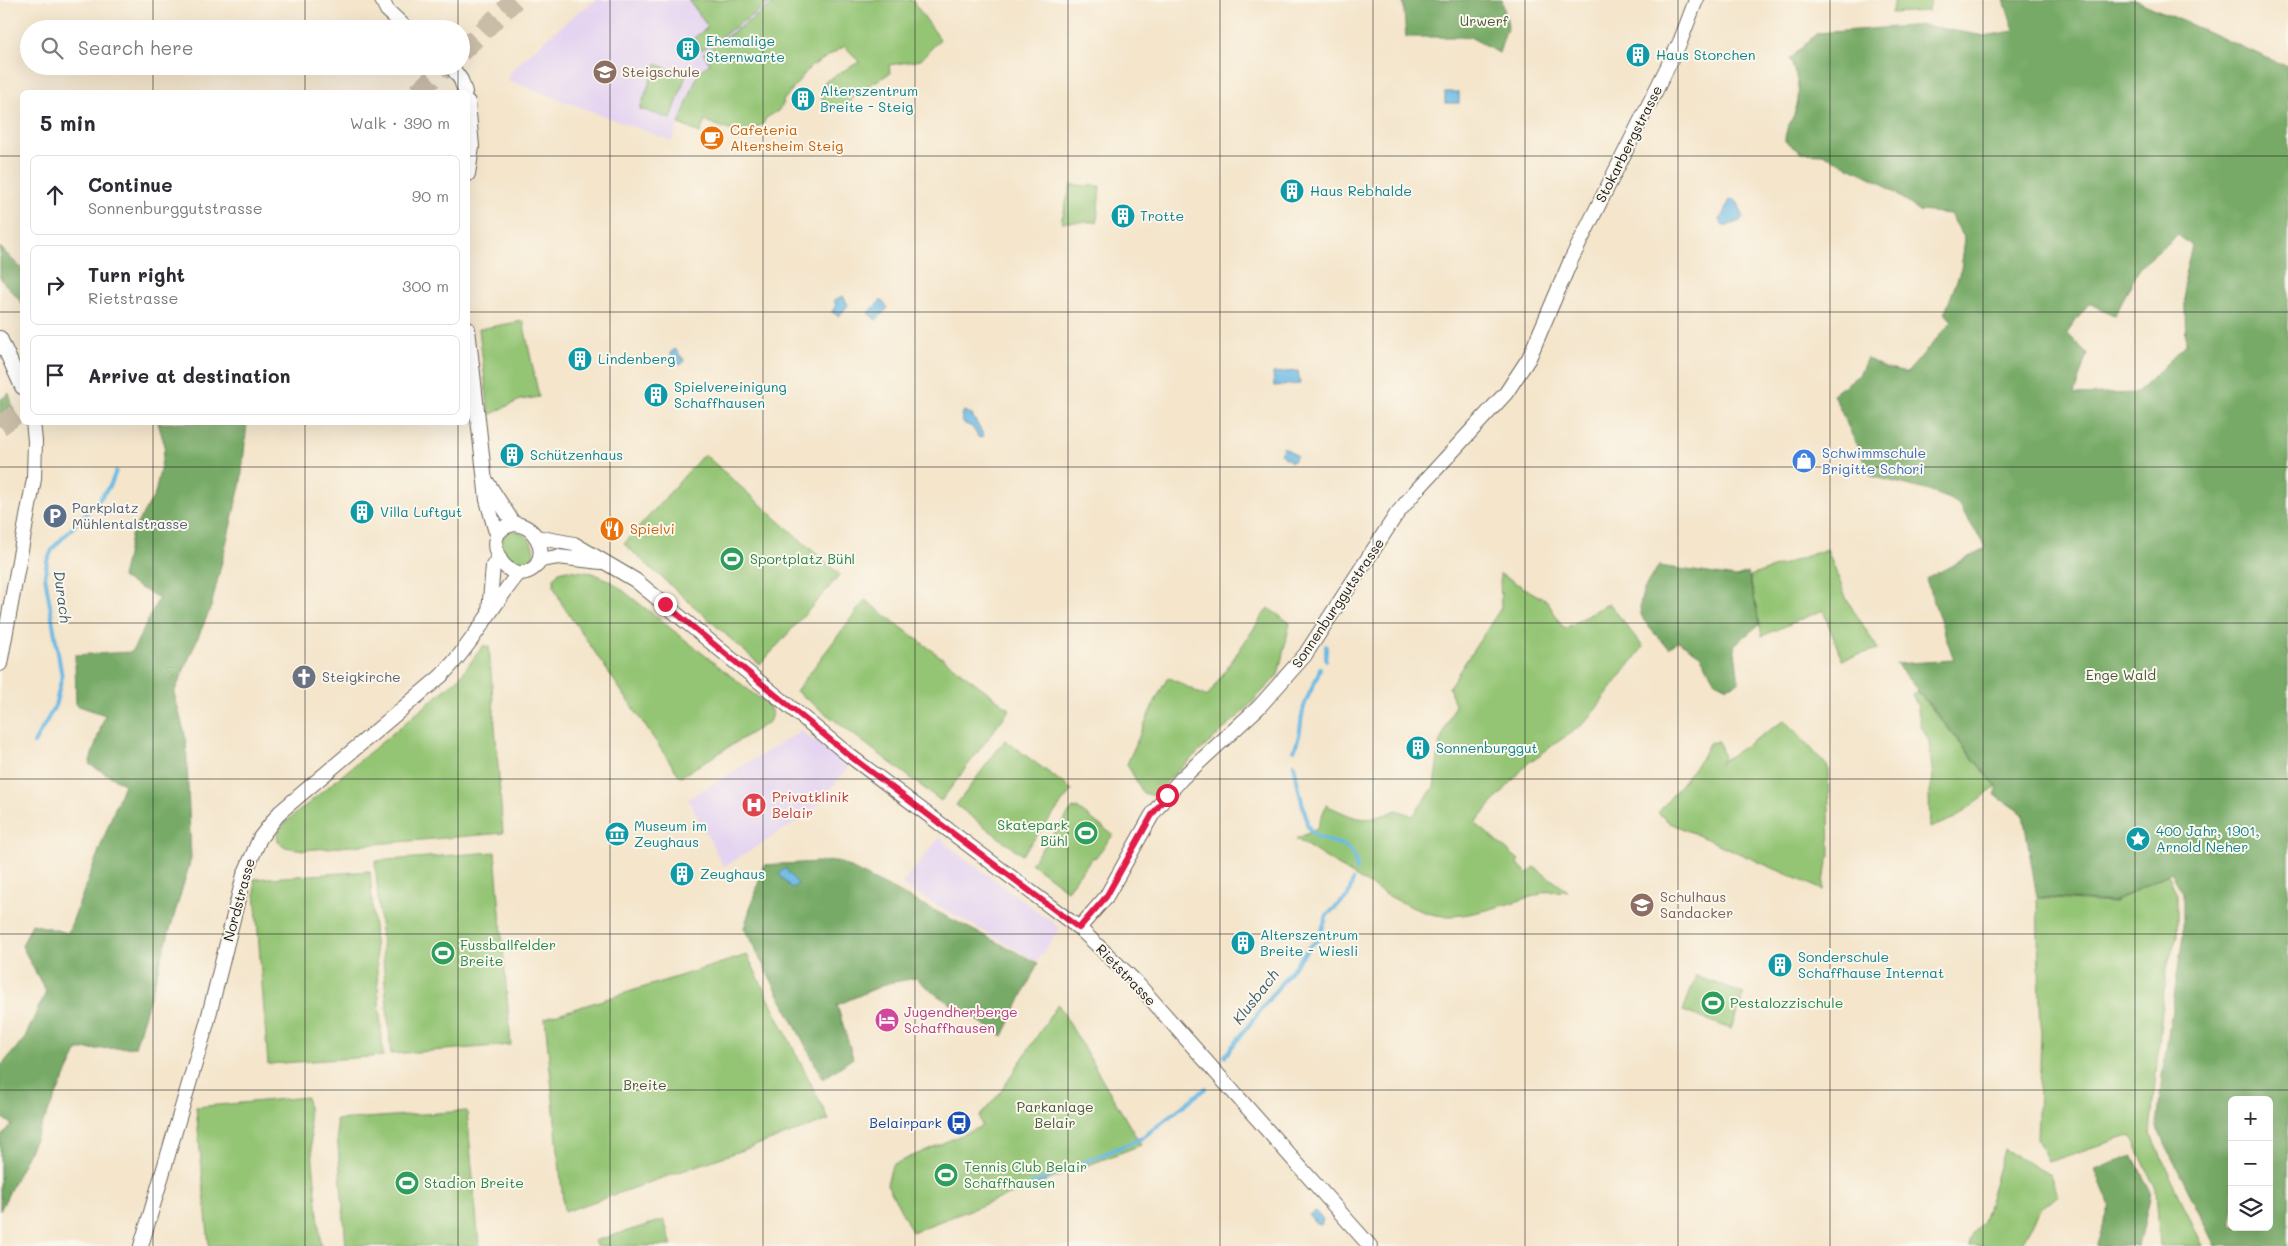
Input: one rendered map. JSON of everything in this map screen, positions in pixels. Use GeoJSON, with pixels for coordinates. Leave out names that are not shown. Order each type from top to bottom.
{"type":"FeatureCollection","features":[{"type":"Feature","properties":{"kind":"street"},"geometry":{"type":"LineString","coordinates":[[382,0],[387,10],[398,20]]}},
{"type":"Feature","properties":{"kind":"street","name":"Stokarbergstrasse"},"geometry":{"type":"LineString","coordinates":[[1571,260],[1680,42],[1696,0]]}},
{"type":"Feature","properties":{"kind":"street"},"geometry":{"type":"LineString","coordinates":[[457,75],[464,90]]}},
{"type":"Feature","properties":{"kind":"street"},"geometry":{"type":"LineString","coordinates":[[470,124],[472,147],[470,160]]}},
{"type":"Feature","properties":{"kind":"street","name":"Sonnenburggutstrasse"},"geometry":{"type":"LineString","coordinates":[[1079,928],[1106,897],[1152,815],[1167,795],[1182,778],[1259,707],[1290,675],[1396,515],[1506,393],[1529,358],[1571,260]]}},
{"type":"Feature","properties":{"kind":"street"},"geometry":{"type":"LineString","coordinates":[[0,338],[20,383]]}},
{"type":"Feature","properties":{"kind":"street"},"geometry":{"type":"LineString","coordinates":[[470,347],[487,500],[495,529],[498,532]]}},
{"type":"Feature","properties":{"kind":"street"},"geometry":{"type":"LineString","coordinates":[[0,664],[34,479],[33,425]]}},
{"type":"Feature","properties":{"kind":"street"},"geometry":{"type":"LineString","coordinates":[[485,479],[514,524]]}},
{"type":"Feature","properties":{"kind":"street"},"geometry":{"type":"LineString","coordinates":[[514,524],[527,527],[536,536],[540,550],[540,560],[534,568],[518,574],[510,570],[499,557],[495,542],[498,532],[504,526],[514,524]]}},
{"type":"Feature","properties":{"kind":"street","name":"Rietstrasse"},"geometry":{"type":"LineString","coordinates":[[536,536],[574,544],[635,580],[850,756],[1079,928],[1134,980],[1370,1246]]}},
{"type":"Feature","properties":{"kind":"street"},"geometry":{"type":"LineString","coordinates":[[489,612],[493,566],[499,557]]}},
{"type":"Feature","properties":{"kind":"street","name":"Rietstrasse"},"geometry":{"type":"LineString","coordinates":[[540,560],[558,557],[606,563]]}},
{"type":"Feature","properties":{"kind":"street","name":"Nordstrasse"},"geometry":{"type":"LineString","coordinates":[[141,1246],[207,1023],[244,875],[260,838],[280,812],[441,676],[459,658],[489,612],[518,574]]}},
{"type":"Feature","properties":{"kind":"shaded area","name":"Steigschule"},"geometry":{"type":"Polygon","coordinates":[[[597,0],[779,0],[703,53],[711,64],[699,71],[672,141],[507,80],[513,69],[539,45],[578,12],[597,0]]]}},
{"type":"Feature","properties":{"kind":"shaded area","name":"Privatklinik Belair"},"geometry":{"type":"Polygon","coordinates":[[[801,731],[849,767],[812,812],[724,867],[688,799],[801,731]]]}},
{"type":"Feature","properties":{"kind":"shaded area"},"geometry":{"type":"Polygon","coordinates":[[[940,837],[948,846],[1060,928],[1037,961],[901,885],[940,837]]]}},
{"type":"Feature","properties":{"kind":"green space"},"geometry":{"type":"Polygon","coordinates":[[[689,0],[774,0],[702,50],[694,38],[708,27],[689,0]]]}},
{"type":"Feature","properties":{"kind":"green space"},"geometry":{"type":"Polygon","coordinates":[[[779,0],[912,0],[940,39],[921,60],[889,65],[890,73],[858,92],[844,111],[824,102],[821,96],[829,91],[824,82],[859,62],[845,46],[810,67],[783,101],[784,103],[778,111],[766,118],[763,124],[742,137],[740,134],[705,121],[700,133],[679,124],[699,71],[710,64],[703,53],[779,0]]]}},
{"type":"Feature","properties":{"kind":"green space","name":"Urwerf"},"geometry":{"type":"Polygon","coordinates":[[[1403,0],[1502,0],[1508,25],[1499,53],[1470,37],[1406,37],[1403,0]]]}},
{"type":"Feature","properties":{"kind":"green space"},"geometry":{"type":"Polygon","coordinates":[[[1895,0],[1932,0],[1928,11],[1891,13],[1895,0]]]}},
{"type":"Feature","properties":{"kind":"green space","name":"Enge Wald"},"geometry":{"type":"Polygon","coordinates":[[[2004,0],[2135,0],[2288,67],[2288,1246],[2216,1246],[2157,1128],[2162,1076],[2183,936],[2183,893],[2171,872],[2113,902],[2037,897],[2023,814],[1995,795],[1997,787],[1896,664],[1954,660],[1926,579],[1986,548],[1957,502],[1926,490],[1871,476],[1833,394],[1859,375],[1867,358],[1884,368],[1907,373],[1952,321],[1945,313],[1961,269],[1965,239],[1950,214],[1919,211],[1880,182],[1823,154],[1801,153],[1785,141],[1798,97],[1797,79],[1790,59],[1817,33],[1923,25],[1984,36],[2014,31],[2004,0]],[[2178,235],[2141,266],[2114,316],[2089,303],[2067,333],[2087,353],[2074,395],[2137,393],[2186,344],[2184,278],[2192,246],[2178,235]]]}},
{"type":"Feature","properties":{"kind":"green space"},"geometry":{"type":"Polygon","coordinates":[[[656,64],[686,75],[671,119],[640,109],[656,64]]]}},
{"type":"Feature","properties":{"kind":"green space"},"geometry":{"type":"Polygon","coordinates":[[[1071,185],[1100,186],[1097,222],[1061,222],[1071,185]]]}},
{"type":"Feature","properties":{"kind":"green space"},"geometry":{"type":"Polygon","coordinates":[[[0,247],[20,267],[20,301],[0,278],[0,247]]]}},
{"type":"Feature","properties":{"kind":"green space"},"geometry":{"type":"Polygon","coordinates":[[[523,321],[539,397],[520,400],[489,415],[479,329],[523,321]]]}},
{"type":"Feature","properties":{"kind":"green space"},"geometry":{"type":"Polygon","coordinates":[[[9,393],[19,429],[0,427],[0,400],[9,393]]]}},
{"type":"Feature","properties":{"kind":"green space"},"geometry":{"type":"Polygon","coordinates":[[[159,425],[247,425],[241,482],[211,607],[174,693],[186,739],[191,859],[135,1047],[78,1050],[0,1211],[0,1137],[12,1125],[0,1116],[0,1067],[24,1039],[46,992],[22,946],[32,924],[68,933],[124,784],[89,764],[105,715],[76,705],[75,655],[132,652],[159,598],[122,578],[132,532],[155,494],[165,446],[159,425]]]}},
{"type":"Feature","properties":{"kind":"green space","name":"Sportplatz Bühl"},"geometry":{"type":"Polygon","coordinates":[[[704,454],[840,575],[760,665],[624,544],[704,454]]]}},
{"type":"Feature","properties":{"kind":"green space"},"geometry":{"type":"Polygon","coordinates":[[[511,530],[526,536],[532,544],[533,560],[523,567],[514,564],[508,559],[501,544],[506,533],[511,530]]]}},
{"type":"Feature","properties":{"kind":"green space"},"geometry":{"type":"Polygon","coordinates":[[[1827,549],[1847,600],[1878,649],[1842,660],[1823,610],[1762,636],[1750,576],[1827,549]]]}},
{"type":"Feature","properties":{"kind":"green space"},"geometry":{"type":"Polygon","coordinates":[[[1659,566],[1736,577],[1748,573],[1760,624],[1734,645],[1739,682],[1727,687],[1715,681],[1700,655],[1678,641],[1669,648],[1645,622],[1640,608],[1643,592],[1659,566]]]}},
{"type":"Feature","properties":{"kind":"green space"},"geometry":{"type":"Polygon","coordinates":[[[567,570],[593,573],[612,582],[769,706],[772,714],[769,722],[680,777],[562,604],[554,587],[554,578],[559,572],[567,570]]]}},
{"type":"Feature","properties":{"kind":"green space"},"geometry":{"type":"Polygon","coordinates":[[[1500,574],[1547,601],[1564,629],[1609,603],[1643,647],[1586,722],[1528,763],[1475,823],[1519,860],[1517,864],[1528,873],[1534,867],[1568,891],[1539,892],[1541,894],[1493,908],[1456,916],[1428,913],[1369,885],[1296,839],[1317,829],[1326,805],[1354,817],[1368,819],[1397,810],[1413,816],[1434,787],[1440,742],[1455,705],[1449,687],[1501,608],[1500,574]]]}},
{"type":"Feature","properties":{"kind":"green space"},"geometry":{"type":"Polygon","coordinates":[[[865,600],[1010,709],[941,801],[796,691],[865,600]]]}},
{"type":"Feature","properties":{"kind":"green space"},"geometry":{"type":"Polygon","coordinates":[[[1268,608],[1290,623],[1278,675],[1243,712],[1169,779],[1155,796],[1143,793],[1127,764],[1153,705],[1168,677],[1207,697],[1268,608]]]}},
{"type":"Feature","properties":{"kind":"green space"},"geometry":{"type":"Polygon","coordinates":[[[483,646],[489,646],[503,833],[304,850],[285,847],[278,842],[277,833],[287,821],[459,678],[483,646]]]}},
{"type":"Feature","properties":{"kind":"green space"},"geometry":{"type":"Polygon","coordinates":[[[1917,691],[1996,787],[1955,818],[1930,828],[1929,792],[1933,779],[1929,741],[1921,726],[1917,705],[1912,694],[1917,691]]]}},
{"type":"Feature","properties":{"kind":"green space"},"geometry":{"type":"Polygon","coordinates":[[[1785,720],[1828,767],[1830,856],[1827,862],[1823,890],[1670,823],[1658,813],[1701,759],[1709,743],[1719,741],[1724,758],[1718,764],[1785,720]]]}},
{"type":"Feature","properties":{"kind":"green space"},"geometry":{"type":"Polygon","coordinates":[[[1005,740],[1072,790],[1022,855],[956,805],[1005,740]]]}},
{"type":"Feature","properties":{"kind":"green space"},"geometry":{"type":"Polygon","coordinates":[[[1073,808],[1077,808],[1113,835],[1067,890],[1031,863],[1073,808]]]}},
{"type":"Feature","properties":{"kind":"green space","name":"Fussballfelder Breite"},"geometry":{"type":"Polygon","coordinates":[[[495,852],[511,1045],[391,1054],[375,861],[495,852]]]}},
{"type":"Feature","properties":{"kind":"green space"},"geometry":{"type":"Polygon","coordinates":[[[837,861],[1038,963],[1003,1036],[938,996],[916,978],[888,983],[837,1005],[853,1058],[823,1079],[744,928],[764,865],[837,861]]]}},
{"type":"Feature","properties":{"kind":"green space"},"geometry":{"type":"Polygon","coordinates":[[[370,871],[383,1056],[268,1064],[254,879],[370,871]]]}},
{"type":"Feature","properties":{"kind":"green space"},"geometry":{"type":"Polygon","coordinates":[[[2168,874],[2177,895],[2177,935],[2166,970],[2150,1133],[2203,1246],[2160,1246],[2156,1190],[2131,1135],[2048,1162],[2037,1138],[2041,1036],[2037,898],[2112,903],[2168,874]]]}},
{"type":"Feature","properties":{"kind":"green space","name":"Breite"},"geometry":{"type":"Polygon","coordinates":[[[747,955],[829,1120],[564,1212],[545,1018],[747,955]]]}},
{"type":"Feature","properties":{"kind":"green space","name":"Pestalozzischule"},"geometry":{"type":"Polygon","coordinates":[[[1696,976],[1744,994],[1731,1029],[1683,1011],[1696,976]]]}},
{"type":"Feature","properties":{"kind":"green space","name":"Parkanlage Belair"},"geometry":{"type":"Polygon","coordinates":[[[1058,1004],[1141,1145],[912,1232],[887,1184],[892,1165],[982,1126],[979,1117],[1000,1093],[1058,1004]]]}},
{"type":"Feature","properties":{"kind":"green space"},"geometry":{"type":"Polygon","coordinates":[[[307,1097],[321,1246],[209,1246],[196,1107],[307,1097]]]}},
{"type":"Feature","properties":{"kind":"green space","name":"Stadion Breite"},"geometry":{"type":"Polygon","coordinates":[[[467,1111],[479,1246],[346,1246],[336,1120],[467,1111]]]}},
{"type":"Feature","properties":{"kind":"green space"},"geometry":{"type":"Polygon","coordinates":[[[2004,1149],[2050,1175],[2059,1197],[2043,1206],[2019,1246],[1969,1246],[1973,1232],[1983,1222],[2004,1149]]]}},
{"type":"Feature","properties":{"kind":"green space"},"geometry":{"type":"Polygon","coordinates":[[[2133,1156],[2151,1193],[2139,1246],[2096,1246],[2110,1206],[2095,1169],[2133,1156]]]}},
{"type":"Feature","properties":{"kind":"green space"},"geometry":{"type":"Polygon","coordinates":[[[664,1220],[672,1246],[596,1246],[594,1241],[664,1220]]]}},
{"type":"Feature","properties":{"kind":"water"},"geometry":{"type":"Polygon","coordinates":[[[1445,92],[1459,92],[1459,103],[1445,103],[1445,92]]]}},
{"type":"Feature","properties":{"kind":"water"},"geometry":{"type":"Polygon","coordinates":[[[1730,200],[1738,203],[1743,216],[1740,221],[1727,226],[1722,224],[1720,220],[1730,200]]]}},
{"type":"Feature","properties":{"kind":"water"},"geometry":{"type":"Polygon","coordinates":[[[843,296],[848,305],[839,316],[832,312],[836,305],[834,300],[843,296]]]}},
{"type":"Feature","properties":{"kind":"water"},"geometry":{"type":"Polygon","coordinates":[[[881,300],[888,308],[876,320],[868,313],[881,300]]]}},
{"type":"Feature","properties":{"kind":"water"},"geometry":{"type":"Polygon","coordinates":[[[675,349],[685,361],[680,365],[670,353],[675,349]]]}},
{"type":"Feature","properties":{"kind":"water"},"geometry":{"type":"Polygon","coordinates":[[[1298,371],[1300,384],[1274,386],[1273,373],[1298,371]]]}},
{"type":"Feature","properties":{"kind":"water"},"geometry":{"type":"Polygon","coordinates":[[[964,411],[972,415],[984,436],[979,438],[972,427],[963,423],[961,415],[964,411]]]}},
{"type":"Feature","properties":{"kind":"water"},"geometry":{"type":"Polygon","coordinates":[[[1284,447],[1297,456],[1292,462],[1280,454],[1284,447]]]}},
{"type":"Feature","properties":{"kind":"water"},"geometry":{"type":"Polygon","coordinates":[[[785,868],[798,884],[791,889],[779,874],[785,868]]]}},
{"type":"Feature","properties":{"kind":"water"},"geometry":{"type":"Polygon","coordinates":[[[1315,1211],[1323,1219],[1321,1225],[1317,1224],[1309,1215],[1315,1211]]]}},
{"type":"Feature","properties":{"kind":"waterway","name":"Durach"},"geometry":{"type":"LineString","coordinates":[[34,743],[55,706],[62,677],[45,576],[47,561],[53,548],[99,500],[111,484],[116,471]]}},
{"type":"Feature","properties":{"kind":"waterway","name":"Klusbach"},"geometry":{"type":"LineString","coordinates":[[1326,646],[1326,660]]}},
{"type":"Feature","properties":{"kind":"waterway","name":"Klusbach"},"geometry":{"type":"LineString","coordinates":[[1294,750],[1299,737],[1303,710],[1320,668]]}},
{"type":"Feature","properties":{"kind":"waterway","name":"Klusbach"},"geometry":{"type":"LineString","coordinates":[[1294,764],[1308,827],[1315,835],[1344,846],[1350,851],[1355,858],[1357,870]]}},
{"type":"Feature","properties":{"kind":"waterway","name":"Klusbach"},"geometry":{"type":"LineString","coordinates":[[1225,1056],[1310,946],[1319,939],[1327,915],[1348,896],[1353,880]]}},
{"type":"Feature","properties":{"kind":"waterway","name":"Klusbach"},"geometry":{"type":"LineString","coordinates":[[1030,1185],[1142,1138],[1206,1088]]}},
{"type":"Feature","properties":{"kind":"tunnel"},"geometry":{"type":"LineString","coordinates":[[470,43],[515,0]]}},
{"type":"Feature","properties":{"kind":"tunnel"},"geometry":{"type":"LineString","coordinates":[[420,90],[436,75]]}},
{"type":"Feature","properties":{"kind":"tunnel"},"geometry":{"type":"LineString","coordinates":[[0,426],[20,411]]}},
{"type":"Feature","properties":{"kind":"place","name":"Ehemalige Sternwarte"},"geometry":{"type":"Point","coordinates":[688,49]}},
{"type":"Feature","properties":{"kind":"place","name":"Haus Storchen"},"geometry":{"type":"Point","coordinates":[1638,55]}},
{"type":"Feature","properties":{"kind":"place","name":"Steigschule"},"geometry":{"type":"Point","coordinates":[605,72]}},
{"type":"Feature","properties":{"kind":"place","name":"Alterszentrum Breite - Steig"},"geometry":{"type":"Point","coordinates":[803,99]}},
{"type":"Feature","properties":{"kind":"place","name":"Cafeteria Altersheim Steig"},"geometry":{"type":"Point","coordinates":[712,138]}},
{"type":"Feature","properties":{"kind":"place","name":"Haus Rebhalde"},"geometry":{"type":"Point","coordinates":[1292,191]}},
{"type":"Feature","properties":{"kind":"place","name":"Trotte"},"geometry":{"type":"Point","coordinates":[1123,216]}},
{"type":"Feature","properties":{"kind":"place","name":"Lindenberg"},"geometry":{"type":"Point","coordinates":[580,359]}},
{"type":"Feature","properties":{"kind":"place","name":"Spielvereinigung Schaffhausen"},"geometry":{"type":"Point","coordinates":[656,395]}},
{"type":"Feature","properties":{"kind":"place","name":"Schützenhaus"},"geometry":{"type":"Point","coordinates":[512,455]}},
{"type":"Feature","properties":{"kind":"place","name":"Schwimmschule Brigitte Schori"},"geometry":{"type":"Point","coordinates":[1804,461]}},
{"type":"Feature","properties":{"kind":"place","name":"Villa Luftgut"},"geometry":{"type":"Point","coordinates":[362,512]}},
{"type":"Feature","properties":{"kind":"place","name":"Parkplatz Mühlentalstrasse"},"geometry":{"type":"Point","coordinates":[55,516]}},
{"type":"Feature","properties":{"kind":"place","name":"Spielvi"},"geometry":{"type":"Point","coordinates":[612,529]}},
{"type":"Feature","properties":{"kind":"place","name":"Sportplatz Bühl"},"geometry":{"type":"Point","coordinates":[732,559]}},
{"type":"Feature","properties":{"kind":"place","name":"Steigkirche"},"geometry":{"type":"Point","coordinates":[304,677]}},
{"type":"Feature","properties":{"kind":"place","name":"Sonnenburggut"},"geometry":{"type":"Point","coordinates":[1418,748]}},
{"type":"Feature","properties":{"kind":"place","name":"Privatklinik Belair"},"geometry":{"type":"Point","coordinates":[754,805]}},
{"type":"Feature","properties":{"kind":"place","name":"Skatepark Bühl"},"geometry":{"type":"Point","coordinates":[1086,833]}},
{"type":"Feature","properties":{"kind":"place","name":"Museum im Zeughaus"},"geometry":{"type":"Point","coordinates":[617,834]}},
{"type":"Feature","properties":{"kind":"place","name":"400 Jahr, 1901, Arnold Neher"},"geometry":{"type":"Point","coordinates":[2138,839]}},
{"type":"Feature","properties":{"kind":"place","name":"Zeughaus"},"geometry":{"type":"Point","coordinates":[682,874]}},
{"type":"Feature","properties":{"kind":"place","name":"Schulhaus Sandacker"},"geometry":{"type":"Point","coordinates":[1642,905]}},
{"type":"Feature","properties":{"kind":"place","name":"Alterszentrum Breite - Wiesli"},"geometry":{"type":"Point","coordinates":[1243,943]}},
{"type":"Feature","properties":{"kind":"place","name":"Fussballfelder Breite"},"geometry":{"type":"Point","coordinates":[443,953]}},
{"type":"Feature","properties":{"kind":"place","name":"Sonderschule Schaffhause Internat"},"geometry":{"type":"Point","coordinates":[1780,965]}},
{"type":"Feature","properties":{"kind":"place","name":"Pestalozzischule"},"geometry":{"type":"Point","coordinates":[1713,1003]}},
{"type":"Feature","properties":{"kind":"place","name":"Jugendherberge Schaffhausen"},"geometry":{"type":"Point","coordinates":[887,1020]}},
{"type":"Feature","properties":{"kind":"place","name":"Belairpark"},"geometry":{"type":"Point","coordinates":[959,1123]}},
{"type":"Feature","properties":{"kind":"place","name":"Tennis Club Belair Schaffhausen"},"geometry":{"type":"Point","coordinates":[946,1175]}},
{"type":"Feature","properties":{"kind":"place","name":"Stadion Breite"},"geometry":{"type":"Point","coordinates":[407,1183]}},
{"type":"Feature","properties":{"kind":"route"},"geometry":{"type":"LineString","coordinates":[[665,604],[850,756],[1079,928],[1106,897],[1152,815],[1167,795]]}}]}
